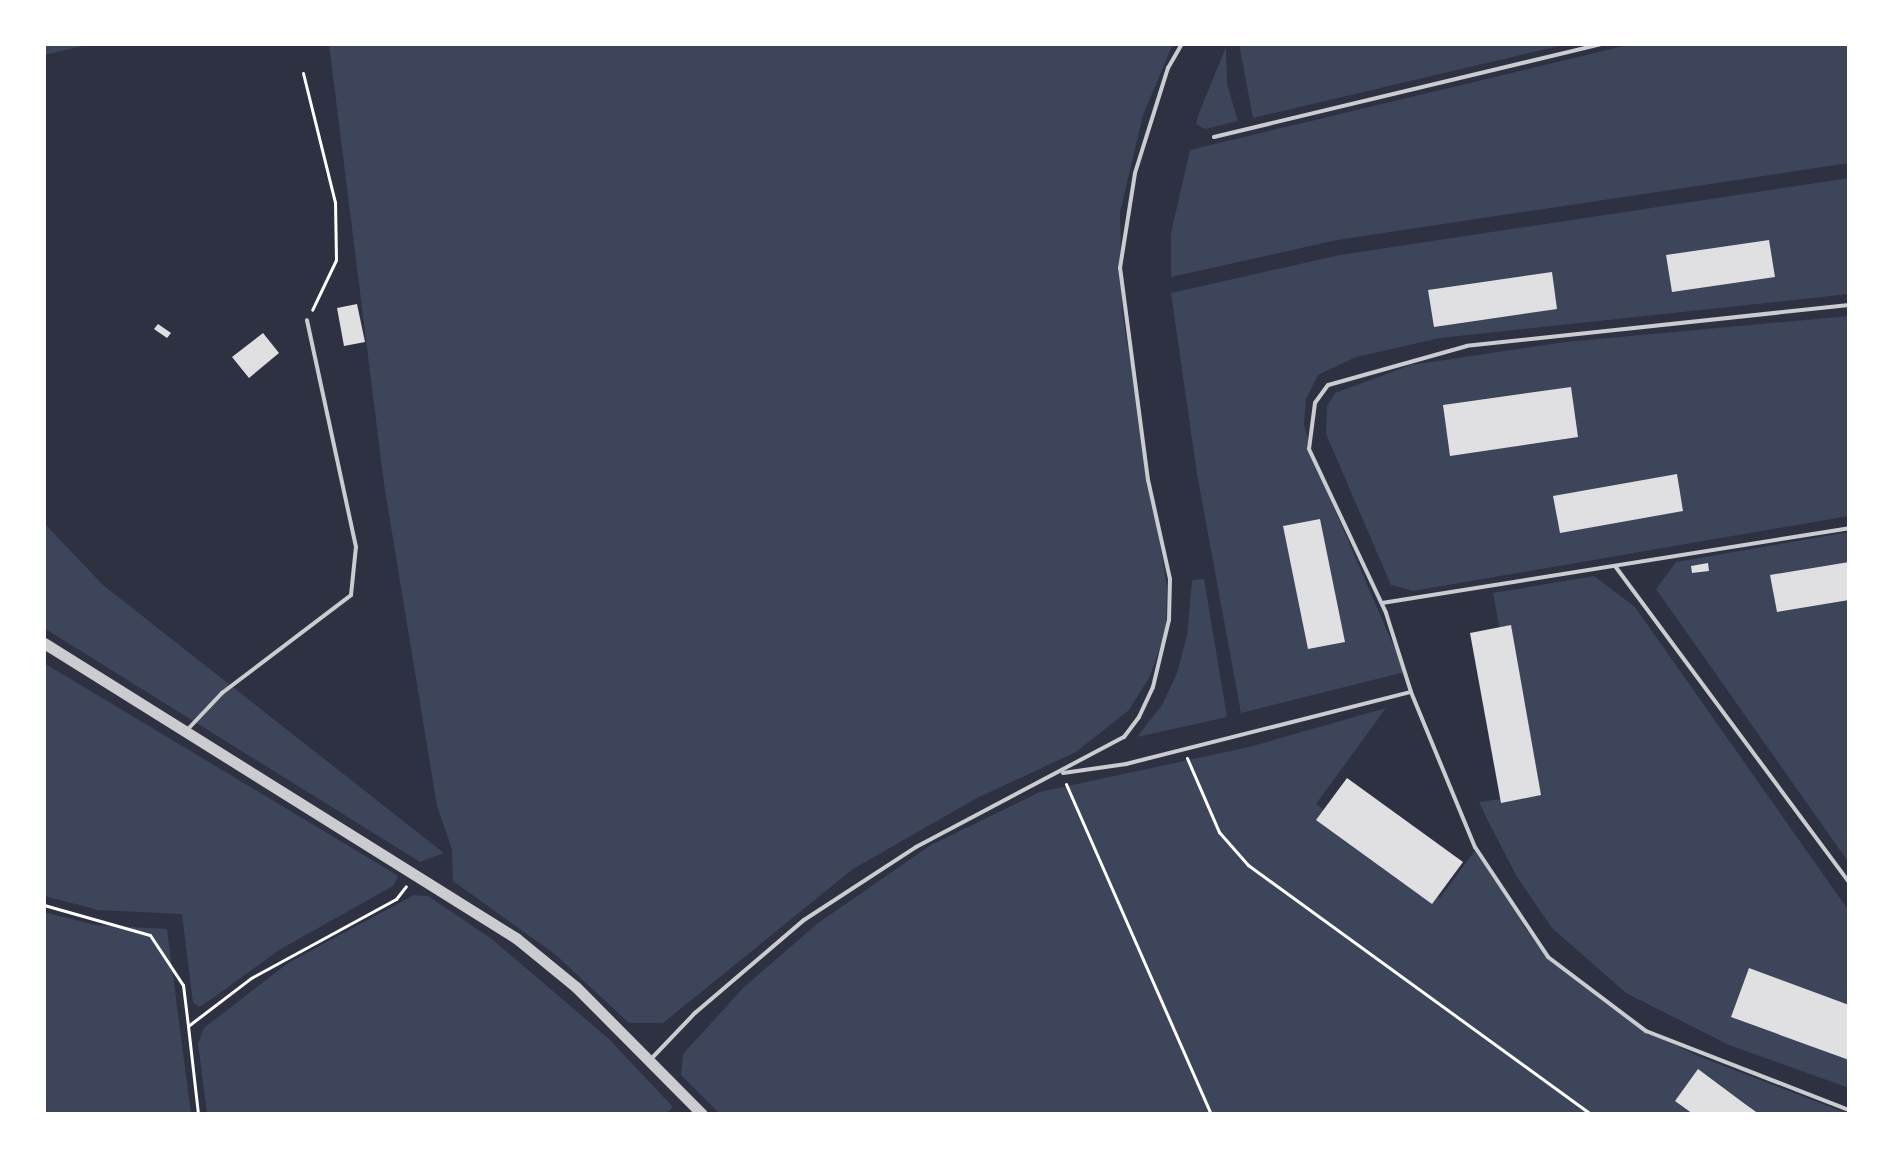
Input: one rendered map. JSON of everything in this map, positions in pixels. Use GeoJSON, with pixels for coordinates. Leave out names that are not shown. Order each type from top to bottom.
{"type":"FeatureCollection","features":[{"type":"Feature","properties":{"kind":"street"},"geometry":{"type":"LineString","coordinates":[[44,643],[516,938],[650,1060],[702,1114]]}},
{"type":"Feature","properties":{"kind":"lane"},"geometry":{"type":"LineString","coordinates":[[650,1060],[695,1013],[804,920],[916,847],[1061,774],[1124,737],[1139,717],[1153,687],[1169,620],[1169,567],[1148,480],[1120,268],[1135,173],[1168,68],[1182,44]]}},
{"type":"Feature","properties":{"kind":"lane"},"geometry":{"type":"LineString","coordinates":[[1214,137],[1600,44]]}},
{"type":"Feature","properties":{"kind":"lane"},"geometry":{"type":"LineString","coordinates":[[1849,305],[1467,346],[1328,385],[1315,403],[1309,449],[1382,603],[1411,692],[1475,847],[1548,957],[1646,1031],[1849,1110]]}},
{"type":"Feature","properties":{"kind":"lane"},"geometry":{"type":"LineString","coordinates":[[186,730],[222,693],[351,595],[356,547],[307,320]]}},
{"type":"Feature","properties":{"kind":"lane"},"geometry":{"type":"LineString","coordinates":[[1382,603],[1849,528]]}},
{"type":"Feature","properties":{"kind":"lane"},"geometry":{"type":"LineString","coordinates":[[1615,566],[1849,882]]}},
{"type":"Feature","properties":{"kind":"lane"},"geometry":{"type":"LineString","coordinates":[[1061,774],[1184,750],[1411,692]]}},
{"type":"Feature","properties":{"kind":"path"},"geometry":{"type":"LineString","coordinates":[[303,73],[335,202],[336,260],[307,320]]}},
{"type":"Feature","properties":{"kind":"path"},"geometry":{"type":"LineString","coordinates":[[1184,750],[1219,832],[1248,865],[1591,1114]]}},
{"type":"Feature","properties":{"kind":"path"},"geometry":{"type":"LineString","coordinates":[[1061,774],[1211,1114]]}},
{"type":"Feature","properties":{"kind":"path"},"geometry":{"type":"LineString","coordinates":[[188,1026],[251,978],[396,899],[421,876]]}},
{"type":"Feature","properties":{"kind":"path"},"geometry":{"type":"LineString","coordinates":[[44,905],[150,935],[183,985],[198,1114]]}},
{"type":"Feature","properties":{"kind":"shaded area"},"geometry":{"type":"Polygon","coordinates":[[[44,44],[92,44],[44,55],[44,44]]]}},
{"type":"Feature","properties":{"kind":"shaded area"},"geometry":{"type":"Polygon","coordinates":[[[329,44],[1173,44],[1143,115],[1120,212],[1122,312],[1167,587],[1166,632],[1149,678],[1129,710],[1076,752],[977,798],[853,869],[663,1023],[629,1023],[556,955],[453,881],[452,849],[437,806],[384,484],[329,44]]]}},
{"type":"Feature","properties":{"kind":"shaded area"},"geometry":{"type":"Polygon","coordinates":[[[1239,44],[1567,44],[1253,118],[1239,44]]]}},
{"type":"Feature","properties":{"kind":"shaded area"},"geometry":{"type":"Polygon","coordinates":[[[1632,44],[1849,44],[1849,163],[1337,240],[1171,277],[1171,233],[1190,150],[1632,44]]]}},
{"type":"Feature","properties":{"kind":"shaded area"},"geometry":{"type":"Polygon","coordinates":[[[1226,47],[1227,84],[1238,121],[1205,129],[1196,124],[1226,47]]]}},
{"type":"Feature","properties":{"kind":"shaded area"},"geometry":{"type":"Polygon","coordinates":[[[1849,178],[1849,294],[1440,338],[1356,357],[1318,375],[1306,399],[1304,425],[1315,464],[1405,672],[1241,713],[1197,474],[1171,293],[1340,255],[1849,178]]]}},
{"type":"Feature","properties":{"kind":"shaded area"},"geometry":{"type":"Polygon","coordinates":[[[1849,316],[1849,516],[1413,591],[1391,585],[1326,434],[1327,406],[1335,393],[1411,365],[1565,342],[1849,316]]]}},
{"type":"Feature","properties":{"kind":"shaded area"},"geometry":{"type":"Polygon","coordinates":[[[44,523],[103,585],[444,853],[420,862],[44,628],[44,523]]]}},
{"type":"Feature","properties":{"kind":"shaded area"},"geometry":{"type":"Polygon","coordinates":[[[1849,532],[1849,863],[1656,589],[1676,562],[1849,532]]]}},
{"type":"Feature","properties":{"kind":"shaded area"},"geometry":{"type":"Polygon","coordinates":[[[1594,576],[1635,607],[1849,911],[1849,1088],[1729,1045],[1626,993],[1552,928],[1517,877],[1486,817],[1479,802],[1530,795],[1493,593],[1594,576]]]}},
{"type":"Feature","properties":{"kind":"shaded area"},"geometry":{"type":"Polygon","coordinates":[[[1204,579],[1227,717],[1137,737],[1162,705],[1177,673],[1187,636],[1192,580],[1204,579]]]}},
{"type":"Feature","properties":{"kind":"shaded area"},"geometry":{"type":"Polygon","coordinates":[[[44,663],[398,876],[393,886],[279,950],[199,1007],[193,1003],[182,914],[98,910],[44,896],[44,663]]]}},
{"type":"Feature","properties":{"kind":"shaded area"},"geometry":{"type":"Polygon","coordinates":[[[1386,708],[1316,804],[1440,898],[1476,849],[1526,929],[1555,962],[1600,999],[1652,1034],[1698,1056],[1849,1114],[720,1114],[681,1075],[683,1054],[743,988],[818,923],[931,845],[1040,792],[1249,747],[1386,708]]]}},
{"type":"Feature","properties":{"kind":"shaded area"},"geometry":{"type":"Polygon","coordinates":[[[414,895],[428,896],[492,939],[609,1039],[673,1107],[666,1114],[207,1114],[198,1043],[204,1028],[288,963],[414,895]]]}},
{"type":"Feature","properties":{"kind":"shaded area"},"geometry":{"type":"Polygon","coordinates":[[[44,912],[95,925],[167,929],[191,1114],[44,1114],[44,912]]]}},
{"type":"Feature","properties":{"kind":"building"},"geometry":{"type":"Polygon","coordinates":[[[1769,240],[1775,277],[1672,292],[1666,255],[1769,240]]]}},
{"type":"Feature","properties":{"kind":"building"},"geometry":{"type":"Polygon","coordinates":[[[1552,272],[1557,309],[1434,327],[1428,290],[1552,272]]]}},
{"type":"Feature","properties":{"kind":"building"},"geometry":{"type":"Polygon","coordinates":[[[357,304],[365,342],[344,346],[337,308],[357,304]]]}},
{"type":"Feature","properties":{"kind":"building"},"geometry":{"type":"Polygon","coordinates":[[[158,324],[171,333],[167,338],[154,329],[158,324]]]}},
{"type":"Feature","properties":{"kind":"building"},"geometry":{"type":"Polygon","coordinates":[[[263,333],[279,353],[249,378],[232,357],[263,333]]]}},
{"type":"Feature","properties":{"kind":"building"},"geometry":{"type":"Polygon","coordinates":[[[1571,387],[1578,437],[1450,456],[1443,405],[1571,387]]]}},
{"type":"Feature","properties":{"kind":"building"},"geometry":{"type":"Polygon","coordinates":[[[1677,474],[1683,511],[1560,533],[1553,496],[1677,474]]]}},
{"type":"Feature","properties":{"kind":"building"},"geometry":{"type":"Polygon","coordinates":[[[1320,519],[1345,642],[1308,649],[1283,526],[1320,519]]]}},
{"type":"Feature","properties":{"kind":"building"},"geometry":{"type":"Polygon","coordinates":[[[1849,562],[1849,600],[1777,612],[1770,575],[1849,562]]]}},
{"type":"Feature","properties":{"kind":"building"},"geometry":{"type":"Polygon","coordinates":[[[1708,563],[1709,571],[1692,573],[1691,566],[1708,563]]]}},
{"type":"Feature","properties":{"kind":"building"},"geometry":{"type":"Polygon","coordinates":[[[1511,625],[1541,795],[1501,803],[1470,633],[1511,625]]]}},
{"type":"Feature","properties":{"kind":"building"},"geometry":{"type":"Polygon","coordinates":[[[1347,778],[1463,862],[1432,904],[1316,820],[1347,778]]]}},
{"type":"Feature","properties":{"kind":"building"},"geometry":{"type":"Polygon","coordinates":[[[1749,968],[1849,1005],[1849,1060],[1731,1017],[1749,968]]]}},
{"type":"Feature","properties":{"kind":"building"},"geometry":{"type":"Polygon","coordinates":[[[1698,1069],[1759,1114],[1693,1114],[1675,1101],[1698,1069]]]}}]}
